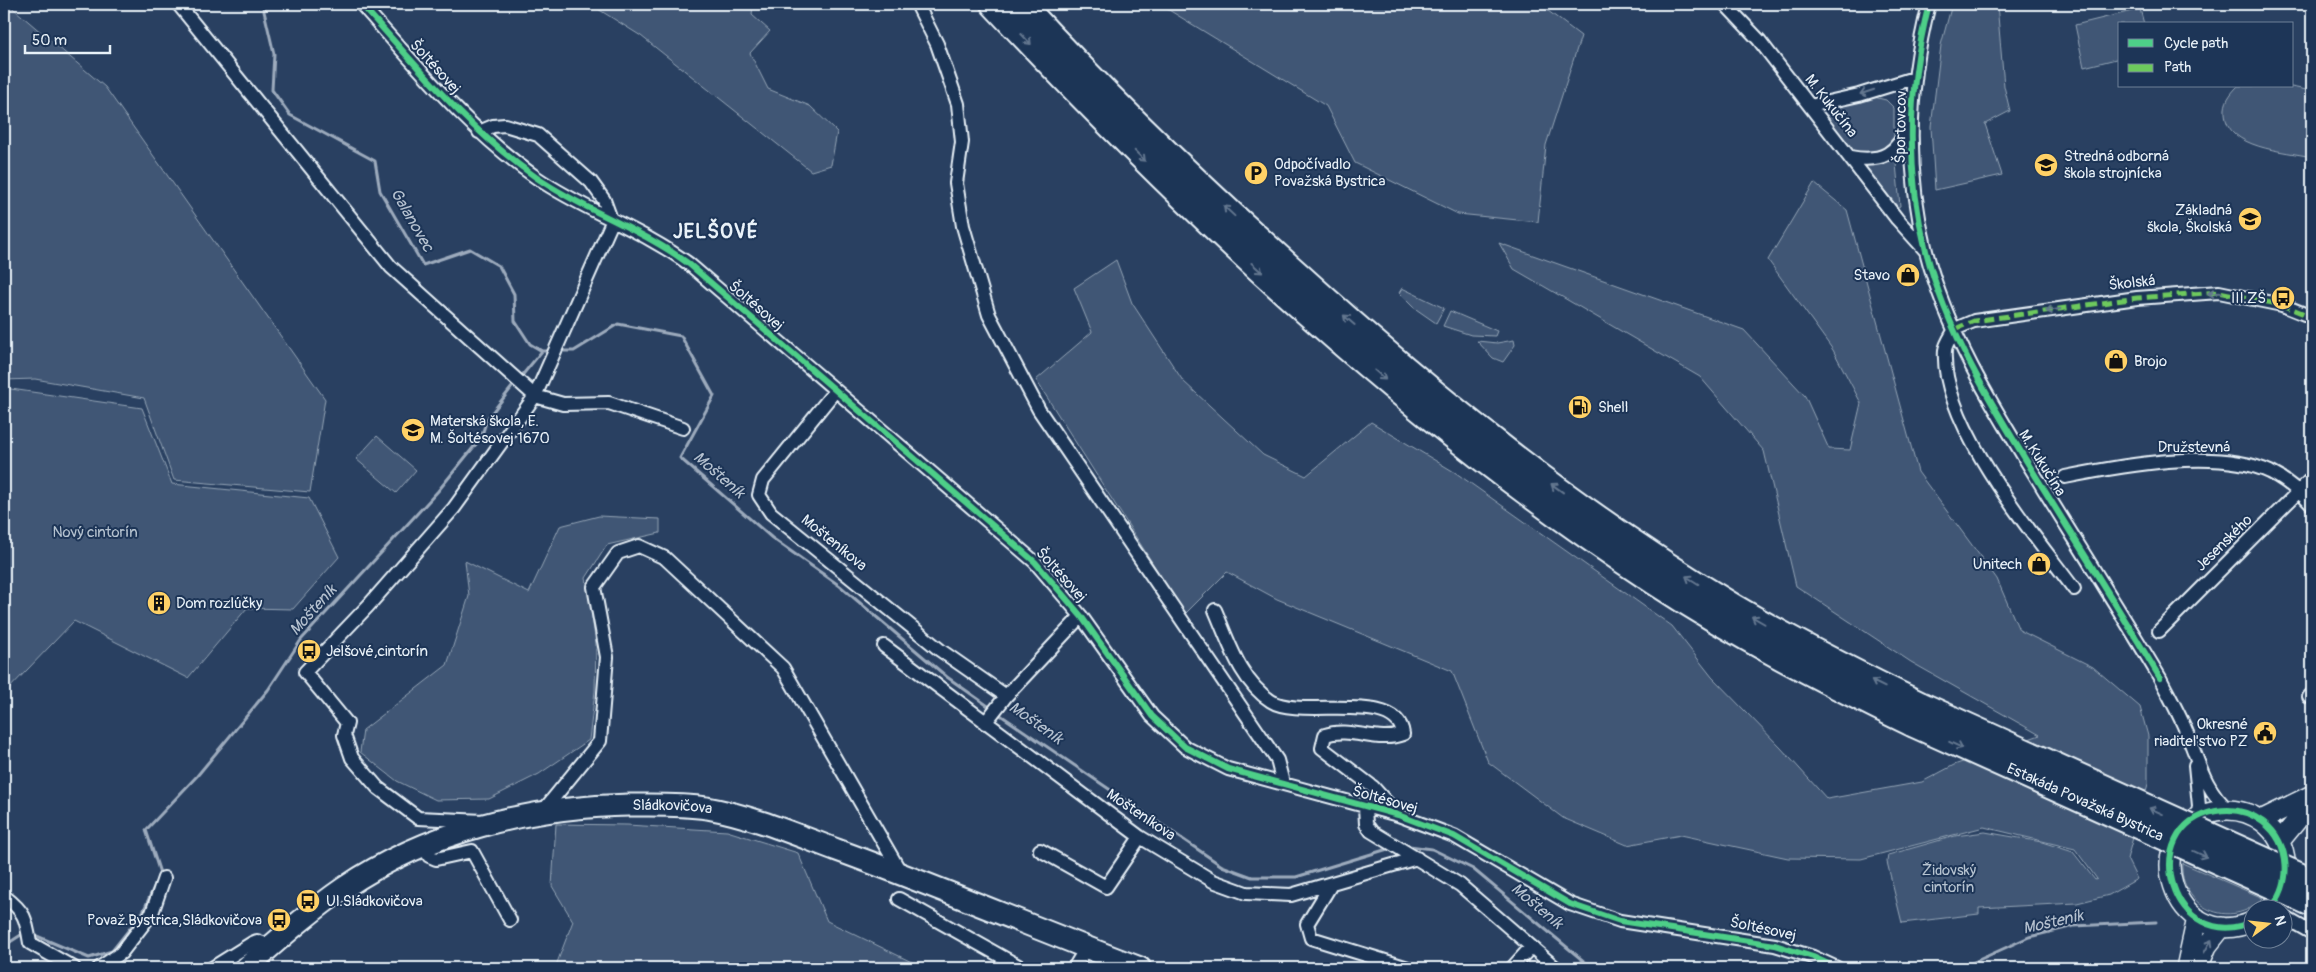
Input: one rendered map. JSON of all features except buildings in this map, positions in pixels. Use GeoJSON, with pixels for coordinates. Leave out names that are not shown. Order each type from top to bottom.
{"type":"FeatureCollection","features":[{"type":"Feature","properties":{"kind":"highway"},"geometry":{"type":"LineString","coordinates":[[993,4],[1109,125],[1232,245],[1401,393],[1512,482],[1591,539],[1672,593],[1782,658],[1917,715]]}},
{"type":"Feature","properties":{"kind":"highway"},"geometry":{"type":"LineString","coordinates":[[1022,4],[1121,108],[1248,230],[1412,374],[1530,469],[1609,526],[1733,606],[1852,671],[1917,715]]}},
{"type":"Feature","properties":{"kind":"highway","name":"Estakáda Považská Bystrica"},"geometry":{"type":"LineString","coordinates":[[1917,715],[2312,881]]}},
{"type":"Feature","properties":{"kind":"highway","name":"Estakáda Považská Bystrica"},"geometry":{"type":"LineString","coordinates":[[1917,715],[2312,904]]}},
{"type":"Feature","properties":{"kind":"main road"},"geometry":{"type":"LineString","coordinates":[[2261,820],[2312,794]]}},
{"type":"Feature","properties":{"kind":"main road"},"geometry":{"type":"LineString","coordinates":[[2280,841],[2312,802]]}},
{"type":"Feature","properties":{"kind":"main road","name":"Sládkovičova"},"geometry":{"type":"LineString","coordinates":[[246,968],[345,888],[386,864],[424,846],[491,822],[543,811],[605,805],[677,805],[705,808],[761,822],[901,873],[1140,968]]}},
{"type":"Feature","properties":{"kind":"main road"},"geometry":{"type":"LineString","coordinates":[[2244,925],[2222,927],[2197,918],[2179,901],[2172,887],[2169,872],[2171,854],[2178,837],[2197,818],[2213,812],[2229,810],[2246,812],[2261,820],[2272,829],[2280,841],[2286,866],[2282,892],[2276,900]]}},
{"type":"Feature","properties":{"kind":"main road"},"geometry":{"type":"LineString","coordinates":[[2186,968],[2197,918]]}},
{"type":"Feature","properties":{"kind":"main road"},"geometry":{"type":"LineString","coordinates":[[2198,968],[2207,946],[2222,927]]}},
{"type":"Feature","properties":{"kind":"street"},"geometry":{"type":"LineString","coordinates":[[178,4],[391,268],[535,396],[563,404],[609,403],[682,428]]}},
{"type":"Feature","properties":{"kind":"street","name":"Šoltésovej"},"geometry":{"type":"LineString","coordinates":[[360,4],[479,132],[537,178],[612,222],[668,250],[689,264],[1035,562],[1081,616],[1152,716],[1185,747],[1228,769],[1398,815],[1454,836],[1570,904],[1620,921],[1775,945],[1813,957],[1837,968]]}},
{"type":"Feature","properties":{"kind":"street"},"geometry":{"type":"LineString","coordinates":[[917,4],[937,44],[958,104],[962,142],[956,183],[963,226],[989,314],[1039,410],[1277,760],[1283,783]]}},
{"type":"Feature","properties":{"kind":"street","name":"M. Kukučína"},"geometry":{"type":"LineString","coordinates":[[1725,4],[1759,40],[1897,219],[1926,251],[1954,329],[1985,391],[2160,678],[2184,726],[2194,755],[2218,800],[2229,810]]}},
{"type":"Feature","properties":{"kind":"street","name":"Športovcov"},"geometry":{"type":"LineString","coordinates":[[1926,251],[1914,181],[1911,122],[1914,78],[1929,4]]}},
{"type":"Feature","properties":{"kind":"street"},"geometry":{"type":"LineString","coordinates":[[1810,106],[1854,96],[1914,78]]}},
{"type":"Feature","properties":{"kind":"street"},"geometry":{"type":"LineString","coordinates":[[1850,158],[1872,160],[1890,153],[1900,143],[1911,122]]}},
{"type":"Feature","properties":{"kind":"street"},"geometry":{"type":"LineString","coordinates":[[479,132],[493,126],[505,125],[538,135],[591,182],[604,200],[612,222],[535,396],[454,508],[368,606],[305,672],[347,724],[344,735],[352,758],[378,788],[418,818],[491,822]]}},
{"type":"Feature","properties":{"kind":"street","name":"Školská"},"geometry":{"type":"LineString","coordinates":[[1954,329],[1974,321],[2137,298],[2219,292],[2267,301],[2312,317]]}},
{"type":"Feature","properties":{"kind":"street"},"geometry":{"type":"LineString","coordinates":[[1954,329],[1945,348],[1950,391],[1973,444],[2000,488],[2074,589]]}},
{"type":"Feature","properties":{"kind":"street","name":"Mošteníkova"},"geometry":{"type":"LineString","coordinates":[[835,391],[763,480],[759,495],[771,513],[940,650],[995,710],[1140,837],[1213,881],[1246,893],[1291,895],[1416,858]]}},
{"type":"Feature","properties":{"kind":"street","name":"Družstevná"},"geometry":{"type":"LineString","coordinates":[[2065,477],[2129,465],[2182,460],[2233,462],[2269,472],[2299,491],[2312,505]]}},
{"type":"Feature","properties":{"kind":"street","name":"Jesenského"},"geometry":{"type":"LineString","coordinates":[[2159,631],[2312,478]]}},
{"type":"Feature","properties":{"kind":"street"},"geometry":{"type":"LineString","coordinates":[[543,811],[600,741],[607,657],[594,587],[618,553],[639,546],[665,558],[782,668],[901,873]]}},
{"type":"Feature","properties":{"kind":"street"},"geometry":{"type":"LineString","coordinates":[[1216,610],[1239,666],[1253,685],[1272,702],[1301,710],[1354,707],[1393,716],[1402,726],[1403,734],[1391,739],[1338,730],[1325,735],[1322,748],[1372,786],[1398,815]]}},
{"type":"Feature","properties":{"kind":"street"},"geometry":{"type":"LineString","coordinates":[[995,710],[1081,616]]}},
{"type":"Feature","properties":{"kind":"street","name":"Mošteníkova"},"geometry":{"type":"LineString","coordinates":[[884,646],[995,710]]}},
{"type":"Feature","properties":{"kind":"street","name":"M. Kukučína"},"geometry":{"type":"LineString","coordinates":[[2194,755],[2199,800],[2197,818]]}},
{"type":"Feature","properties":{"kind":"street"},"geometry":{"type":"LineString","coordinates":[[1365,806],[1366,824],[1372,831],[1460,885],[1556,968]]}},
{"type":"Feature","properties":{"kind":"street"},"geometry":{"type":"LineString","coordinates":[[1040,850],[1106,887],[1140,837]]}},
{"type":"Feature","properties":{"kind":"street"},"geometry":{"type":"LineString","coordinates":[[424,846],[429,856],[436,859],[472,851],[510,920]]}},
{"type":"Feature","properties":{"kind":"street"},"geometry":{"type":"LineString","coordinates":[[99,968],[121,953],[152,913],[164,878]]}},
{"type":"Feature","properties":{"kind":"street"},"geometry":{"type":"LineString","coordinates":[[1332,883],[1307,924],[1311,938],[1408,968]]}},
{"type":"Feature","properties":{"kind":"street"},"geometry":{"type":"LineString","coordinates":[[2282,892],[2312,916]]}},
{"type":"Feature","properties":{"kind":"street"},"geometry":{"type":"LineString","coordinates":[[4,896],[20,908],[26,918],[30,943],[74,968]]}},
{"type":"Feature","properties":{"kind":"street"},"geometry":{"type":"LineString","coordinates":[[899,899],[1022,968]]}},
{"type":"Feature","properties":{"kind":"street"},"geometry":{"type":"LineString","coordinates":[[2294,923],[2312,934]]}},
{"type":"Feature","properties":{"kind":"street"},"geometry":{"type":"LineString","coordinates":[[212,968],[257,941],[271,946]]}},
{"type":"Feature","properties":{"kind":"street"},"geometry":{"type":"LineString","coordinates":[[1512,968],[1531,946]]}},
{"type":"Feature","properties":{"kind":"street"},"geometry":{"type":"LineString","coordinates":[[1074,968],[1086,948]]}},
{"type":"Feature","properties":{"kind":"green space"},"geometry":{"type":"Polygon","coordinates":[[[4,4],[8,4],[105,87],[325,399],[310,492],[174,480],[144,398],[35,379],[4,380],[4,4]]]}},
{"type":"Feature","properties":{"kind":"green space"},"geometry":{"type":"Polygon","coordinates":[[[590,4],[753,4],[752,15],[770,31],[750,53],[768,89],[810,106],[837,132],[831,165],[811,171],[641,36],[590,4]]]}},
{"type":"Feature","properties":{"kind":"green space"},"geometry":{"type":"Polygon","coordinates":[[[1159,4],[1539,4],[1581,36],[1546,145],[1538,222],[1458,214],[1355,163],[1326,106],[1159,4]]]}},
{"type":"Feature","properties":{"kind":"green space"},"geometry":{"type":"Polygon","coordinates":[[[1952,4],[1997,4],[2004,86],[2010,111],[1985,124],[2002,175],[1935,190],[1931,127],[1941,45],[1952,4]]]}},
{"type":"Feature","properties":{"kind":"green space"},"geometry":{"type":"Polygon","coordinates":[[[2140,9],[2143,22],[2118,22],[2118,58],[2084,67],[2075,25],[2140,9]]]}},
{"type":"Feature","properties":{"kind":"green space"},"geometry":{"type":"Polygon","coordinates":[[[2236,88],[2294,88],[2312,91],[2312,157],[2259,146],[2235,134],[2228,125],[2225,113],[2225,105],[2236,88]]]}},
{"type":"Feature","properties":{"kind":"green space"},"geometry":{"type":"Polygon","coordinates":[[[1874,97],[1886,100],[1894,108],[1894,143],[1879,154],[1854,153],[1827,118],[1829,113],[1839,105],[1874,97]]]}},
{"type":"Feature","properties":{"kind":"green space"},"geometry":{"type":"Polygon","coordinates":[[[1895,153],[1900,206],[1898,207],[1862,163],[1895,153]]]}},
{"type":"Feature","properties":{"kind":"green space","name":"Židovský cintorín"},"geometry":{"type":"Polygon","coordinates":[[[1814,183],[1847,210],[1918,472],[1997,579],[2019,630],[2093,667],[2140,707],[2148,736],[2148,784],[2127,859],[2137,879],[2109,895],[2077,903],[1979,908],[1979,914],[1902,923],[1887,862],[1888,855],[1955,836],[1985,832],[2042,842],[2073,852],[2095,880],[2097,879],[2075,849],[1984,827],[1861,859],[1788,858],[1681,835],[1627,845],[1563,818],[1488,762],[1452,671],[1277,599],[1227,572],[1185,614],[1036,380],[1092,332],[1074,288],[1116,260],[1132,303],[1183,381],[1263,455],[1306,476],[1371,422],[1456,473],[1672,626],[1712,677],[1781,748],[1827,799],[1922,782],[1954,765],[2040,735],[1911,662],[1796,586],[1764,451],[1700,377],[1514,269],[1499,243],[1744,330],[1805,396],[1829,449],[1850,450],[1861,403],[1833,350],[1768,260],[1814,183]]]}},
{"type":"Feature","properties":{"kind":"green space"},"geometry":{"type":"Polygon","coordinates":[[[1402,288],[1444,308],[1436,323],[1413,307],[1399,293],[1402,288]]]}},
{"type":"Feature","properties":{"kind":"green space"},"geometry":{"type":"Polygon","coordinates":[[[1450,311],[1497,331],[1495,336],[1471,335],[1443,326],[1450,311]]]}},
{"type":"Feature","properties":{"kind":"green space"},"geometry":{"type":"Polygon","coordinates":[[[1514,340],[1515,345],[1503,362],[1493,358],[1477,341],[1497,343],[1514,340]]]}},
{"type":"Feature","properties":{"kind":"green space","name":"Nový cintorín"},"geometry":{"type":"Polygon","coordinates":[[[4,388],[142,408],[172,484],[309,498],[339,557],[293,609],[247,608],[188,678],[74,621],[4,694],[4,388]]]}},
{"type":"Feature","properties":{"kind":"green space"},"geometry":{"type":"Polygon","coordinates":[[[377,436],[416,470],[396,493],[356,459],[377,436]]]}},
{"type":"Feature","properties":{"kind":"green space"},"geometry":{"type":"Polygon","coordinates":[[[599,516],[660,519],[660,533],[607,545],[586,578],[596,644],[595,691],[589,740],[539,774],[489,799],[436,800],[397,781],[360,752],[363,730],[447,665],[469,596],[465,561],[529,593],[560,526],[599,516]]]}},
{"type":"Feature","properties":{"kind":"green space"},"geometry":{"type":"Polygon","coordinates":[[[556,824],[627,825],[727,831],[798,853],[827,921],[924,968],[555,968],[573,921],[552,886],[556,824]]]}},
{"type":"Feature","properties":{"kind":"green space"},"geometry":{"type":"Polygon","coordinates":[[[2182,863],[2263,898],[2260,900],[2244,900],[2244,910],[2236,913],[2209,910],[2189,892],[2183,879],[2182,863]]]}},
{"type":"Feature","properties":{"kind":"waterway","name":"Galanovec"},"geometry":{"type":"LineString","coordinates":[[260,4],[263,7],[274,54],[272,90],[290,115],[375,161],[380,191],[423,265],[470,249],[499,266],[514,294],[515,321],[530,344],[542,351]]}},
{"type":"Feature","properties":{"kind":"waterway","name":"Mošteník"},"geometry":{"type":"LineString","coordinates":[[558,351],[574,351],[618,324],[681,336],[714,396],[680,458],[772,538],[840,586],[947,677],[991,708]]}},
{"type":"Feature","properties":{"kind":"waterway","name":"Mošteník"},"geometry":{"type":"LineString","coordinates":[[520,378],[542,351],[551,351]]}},
{"type":"Feature","properties":{"kind":"waterway","name":"Mošteník"},"geometry":{"type":"LineString","coordinates":[[32,934],[89,958],[112,951],[143,912],[160,873],[146,830],[197,776],[268,690],[301,640],[438,491],[481,438],[487,419],[516,382]]}},
{"type":"Feature","properties":{"kind":"waterway","name":"Mošteník"},"geometry":{"type":"LineString","coordinates":[[996,712],[1222,866],[1252,877],[1296,877],[1391,848]]}},
{"type":"Feature","properties":{"kind":"waterway","name":"Mošteník"},"geometry":{"type":"LineString","coordinates":[[1402,845],[1432,849],[1473,869],[1592,968]]}},
{"type":"Feature","properties":{"kind":"waterway","name":"Mošteník"},"geometry":{"type":"LineString","coordinates":[[1961,968],[2029,937],[2074,926],[2156,922]]}},
{"type":"Feature","properties":{"kind":"waterway","name":"Mošteník"},"geometry":{"type":"LineString","coordinates":[[4,946],[24,933]]}},
{"type":"Feature","properties":{"kind":"marked path"},"geometry":{"type":"LineString","coordinates":[[1955,329],[1974,321],[2137,298],[2219,292],[2282,305],[2312,317]]}},
{"type":"Feature","properties":{"kind":"cycle path"},"geometry":{"type":"LineString","coordinates":[[361,4],[465,118],[512,159],[555,190],[652,240],[689,264],[1035,562],[1081,616],[1152,716],[1185,747],[1228,769],[1398,815],[1454,836],[1570,904],[1620,921],[1775,945],[1813,957],[1837,968]]}},
{"type":"Feature","properties":{"kind":"cycle path"},"geometry":{"type":"LineString","coordinates":[[1929,4],[1922,35],[1913,96],[1912,158],[1919,220],[1935,283],[1975,374],[2160,678]]}},
{"type":"Feature","properties":{"kind":"cycle path"},"geometry":{"type":"LineString","coordinates":[[2244,924],[2226,928],[2202,922],[2184,907],[2174,886],[2170,863],[2176,840],[2190,822],[2222,810],[2247,813],[2263,822],[2272,831],[2284,852],[2286,864],[2285,877],[2277,900]]}},
{"type":"Feature","properties":{"kind":"place","name":"Stredná odborná škola strojnícka"},"geometry":{"type":"Point","coordinates":[2046,165]}},
{"type":"Feature","properties":{"kind":"place","name":"Odpočívadlo Považská Bystrica"},"geometry":{"type":"Point","coordinates":[1256,173]}},
{"type":"Feature","properties":{"kind":"place","name":"Základná škola, Školská"},"geometry":{"type":"Point","coordinates":[2250,219]}},
{"type":"Feature","properties":{"kind":"place","name":"Stavo"},"geometry":{"type":"Point","coordinates":[1908,275]}},
{"type":"Feature","properties":{"kind":"place","name":"III.ZŠ"},"geometry":{"type":"Point","coordinates":[2283,298]}},
{"type":"Feature","properties":{"kind":"place","name":"Brojo"},"geometry":{"type":"Point","coordinates":[2116,361]}},
{"type":"Feature","properties":{"kind":"place","name":"Shell"},"geometry":{"type":"Point","coordinates":[1580,407]}},
{"type":"Feature","properties":{"kind":"place","name":"Materská škola, E. M. Šoltésovej 1670"},"geometry":{"type":"Point","coordinates":[413,430]}},
{"type":"Feature","properties":{"kind":"place","name":"Unitech"},"geometry":{"type":"Point","coordinates":[2039,564]}},
{"type":"Feature","properties":{"kind":"place","name":"Dom rozlúčky"},"geometry":{"type":"Point","coordinates":[159,603]}},
{"type":"Feature","properties":{"kind":"place","name":"Jelšové,cintorín"},"geometry":{"type":"Point","coordinates":[309,651]}},
{"type":"Feature","properties":{"kind":"place","name":"Okresné riaditeľstvo PZ"},"geometry":{"type":"Point","coordinates":[2265,733]}},
{"type":"Feature","properties":{"kind":"place","name":"Ul.Sládkovičova"},"geometry":{"type":"Point","coordinates":[308,901]}},
{"type":"Feature","properties":{"kind":"place","name":"Považ.Bystrica,Sládkovičova"},"geometry":{"type":"Point","coordinates":[279,920]}},
{"type":"Feature","properties":{"kind":"district","name":"JELŠOVÉ"},"geometry":{"type":"Point","coordinates":[716,231]}}]}
